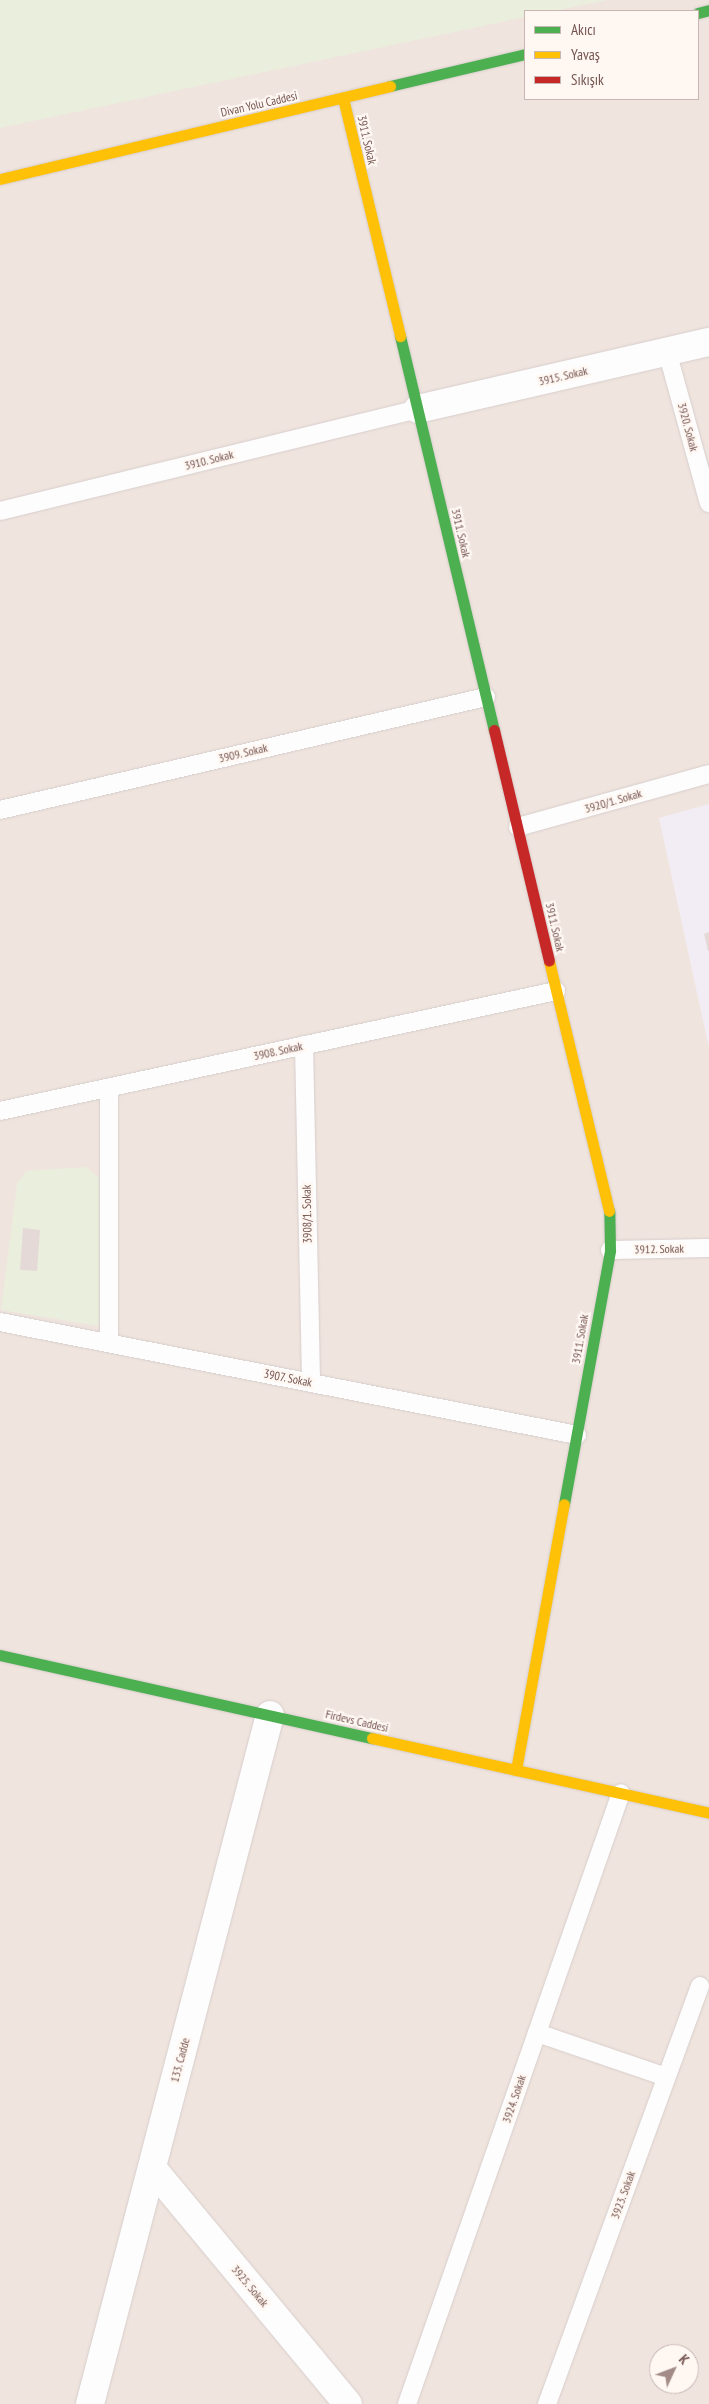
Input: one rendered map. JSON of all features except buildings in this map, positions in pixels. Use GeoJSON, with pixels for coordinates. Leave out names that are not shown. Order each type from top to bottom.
{"type":"FeatureCollection","features":[{"type":"Feature","properties":{"kind":"street","name":"Divan Yolu Caddesi"},"geometry":{"type":"LineString","coordinates":[[0,179],[524,54]]}},
{"type":"Feature","properties":{"kind":"street","name":"3911. Sokak"},"geometry":{"type":"LineString","coordinates":[[343,98],[609,1212],[610,1250],[516,1770]]}},
{"type":"Feature","properties":{"kind":"street","name":"3915. Sokak"},"geometry":{"type":"LineString","coordinates":[[418,409],[709,342]]}},
{"type":"Feature","properties":{"kind":"street","name":"Firdevs Caddesi"},"geometry":{"type":"LineString","coordinates":[[0,1655],[709,1813]]}},
{"type":"Feature","properties":{"kind":"street","name":"133. Cadde"},"geometry":{"type":"LineString","coordinates":[[90,2404],[270,1715]]}},
{"type":"Feature","properties":{"kind":"street","name":"3925. Sokak"},"geometry":{"type":"LineString","coordinates":[[152,2168],[348,2404]]}},
{"type":"Feature","properties":{"kind":"lane","name":"3920. Sokak"},"geometry":{"type":"LineString","coordinates":[[667,351],[709,503]]}},
{"type":"Feature","properties":{"kind":"lane","name":"3910. Sokak"},"geometry":{"type":"LineString","coordinates":[[0,511],[418,409]]}},
{"type":"Feature","properties":{"kind":"lane","name":"3909. Sokak"},"geometry":{"type":"LineString","coordinates":[[0,810],[486,696]]}},
{"type":"Feature","properties":{"kind":"lane","name":"3920/1. Sokak"},"geometry":{"type":"LineString","coordinates":[[518,828],[709,774]]}},
{"type":"Feature","properties":{"kind":"lane","name":"3908. Sokak"},"geometry":{"type":"LineString","coordinates":[[0,1111],[556,991]]}},
{"type":"Feature","properties":{"kind":"lane","name":"3908/1. Sokak"},"geometry":{"type":"LineString","coordinates":[[304,1045],[311,1382]]}},
{"type":"Feature","properties":{"kind":"lane"},"geometry":{"type":"LineString","coordinates":[[109,1088],[109,1343]]}},
{"type":"Feature","properties":{"kind":"lane","name":"3912. Sokak"},"geometry":{"type":"LineString","coordinates":[[610,1250],[709,1248]]}},
{"type":"Feature","properties":{"kind":"lane","name":"3907. Sokak"},"geometry":{"type":"LineString","coordinates":[[0,1322],[577,1435]]}},
{"type":"Feature","properties":{"kind":"lane","name":"3924. Sokak"},"geometry":{"type":"LineString","coordinates":[[407,2404],[622,1794]]}},
{"type":"Feature","properties":{"kind":"lane","name":"3923. Sokak"},"geometry":{"type":"LineString","coordinates":[[547,2404],[700,1986]]}},
{"type":"Feature","properties":{"kind":"lane"},"geometry":{"type":"LineString","coordinates":[[537,2033],[666,2077]]}},
{"type":"Feature","properties":{"kind":"shaded area"},"geometry":{"type":"Polygon","coordinates":[[[0,0],[709,0],[709,2404],[0,2404],[0,0]]]}},
{"type":"Feature","properties":{"kind":"shaded area"},"geometry":{"type":"Polygon","coordinates":[[[709,804],[709,1048],[659,818],[709,804]]]}},
{"type":"Feature","properties":{"kind":"green space"},"geometry":{"type":"Polygon","coordinates":[[[0,0],[607,0],[559,10],[524,10],[524,17],[0,128],[0,0]]]}},
{"type":"Feature","properties":{"kind":"green space"},"geometry":{"type":"Polygon","coordinates":[[[86,1167],[99,1178],[99,1326],[1,1310],[17,1184],[26,1171],[86,1167]]]}},
{"type":"Feature","properties":{"kind":"traffic: fast"},"geometry":{"type":"LineString","coordinates":[[699,13],[709,10]]}},
{"type":"Feature","properties":{"kind":"traffic: fast"},"geometry":{"type":"LineString","coordinates":[[390,86],[524,54]]}},
{"type":"Feature","properties":{"kind":"traffic: fast"},"geometry":{"type":"LineString","coordinates":[[400,336],[494,730]]}},
{"type":"Feature","properties":{"kind":"traffic: fast"},"geometry":{"type":"LineString","coordinates":[[564,1504],[610,1250],[609,1211]]}},
{"type":"Feature","properties":{"kind":"traffic: fast"},"geometry":{"type":"LineString","coordinates":[[0,1655],[372,1738]]}},
{"type":"Feature","properties":{"kind":"traffic: slow"},"geometry":{"type":"LineString","coordinates":[[0,179],[390,86]]}},
{"type":"Feature","properties":{"kind":"traffic: slow"},"geometry":{"type":"LineString","coordinates":[[343,98],[400,336]]}},
{"type":"Feature","properties":{"kind":"traffic: slow"},"geometry":{"type":"LineString","coordinates":[[549,961],[609,1211]]}},
{"type":"Feature","properties":{"kind":"traffic: slow"},"geometry":{"type":"LineString","coordinates":[[516,1770],[564,1504]]}},
{"type":"Feature","properties":{"kind":"traffic: slow"},"geometry":{"type":"LineString","coordinates":[[372,1738],[709,1813]]}},
{"type":"Feature","properties":{"kind":"traffic: jam"},"geometry":{"type":"LineString","coordinates":[[494,730],[549,961]]}}]}
